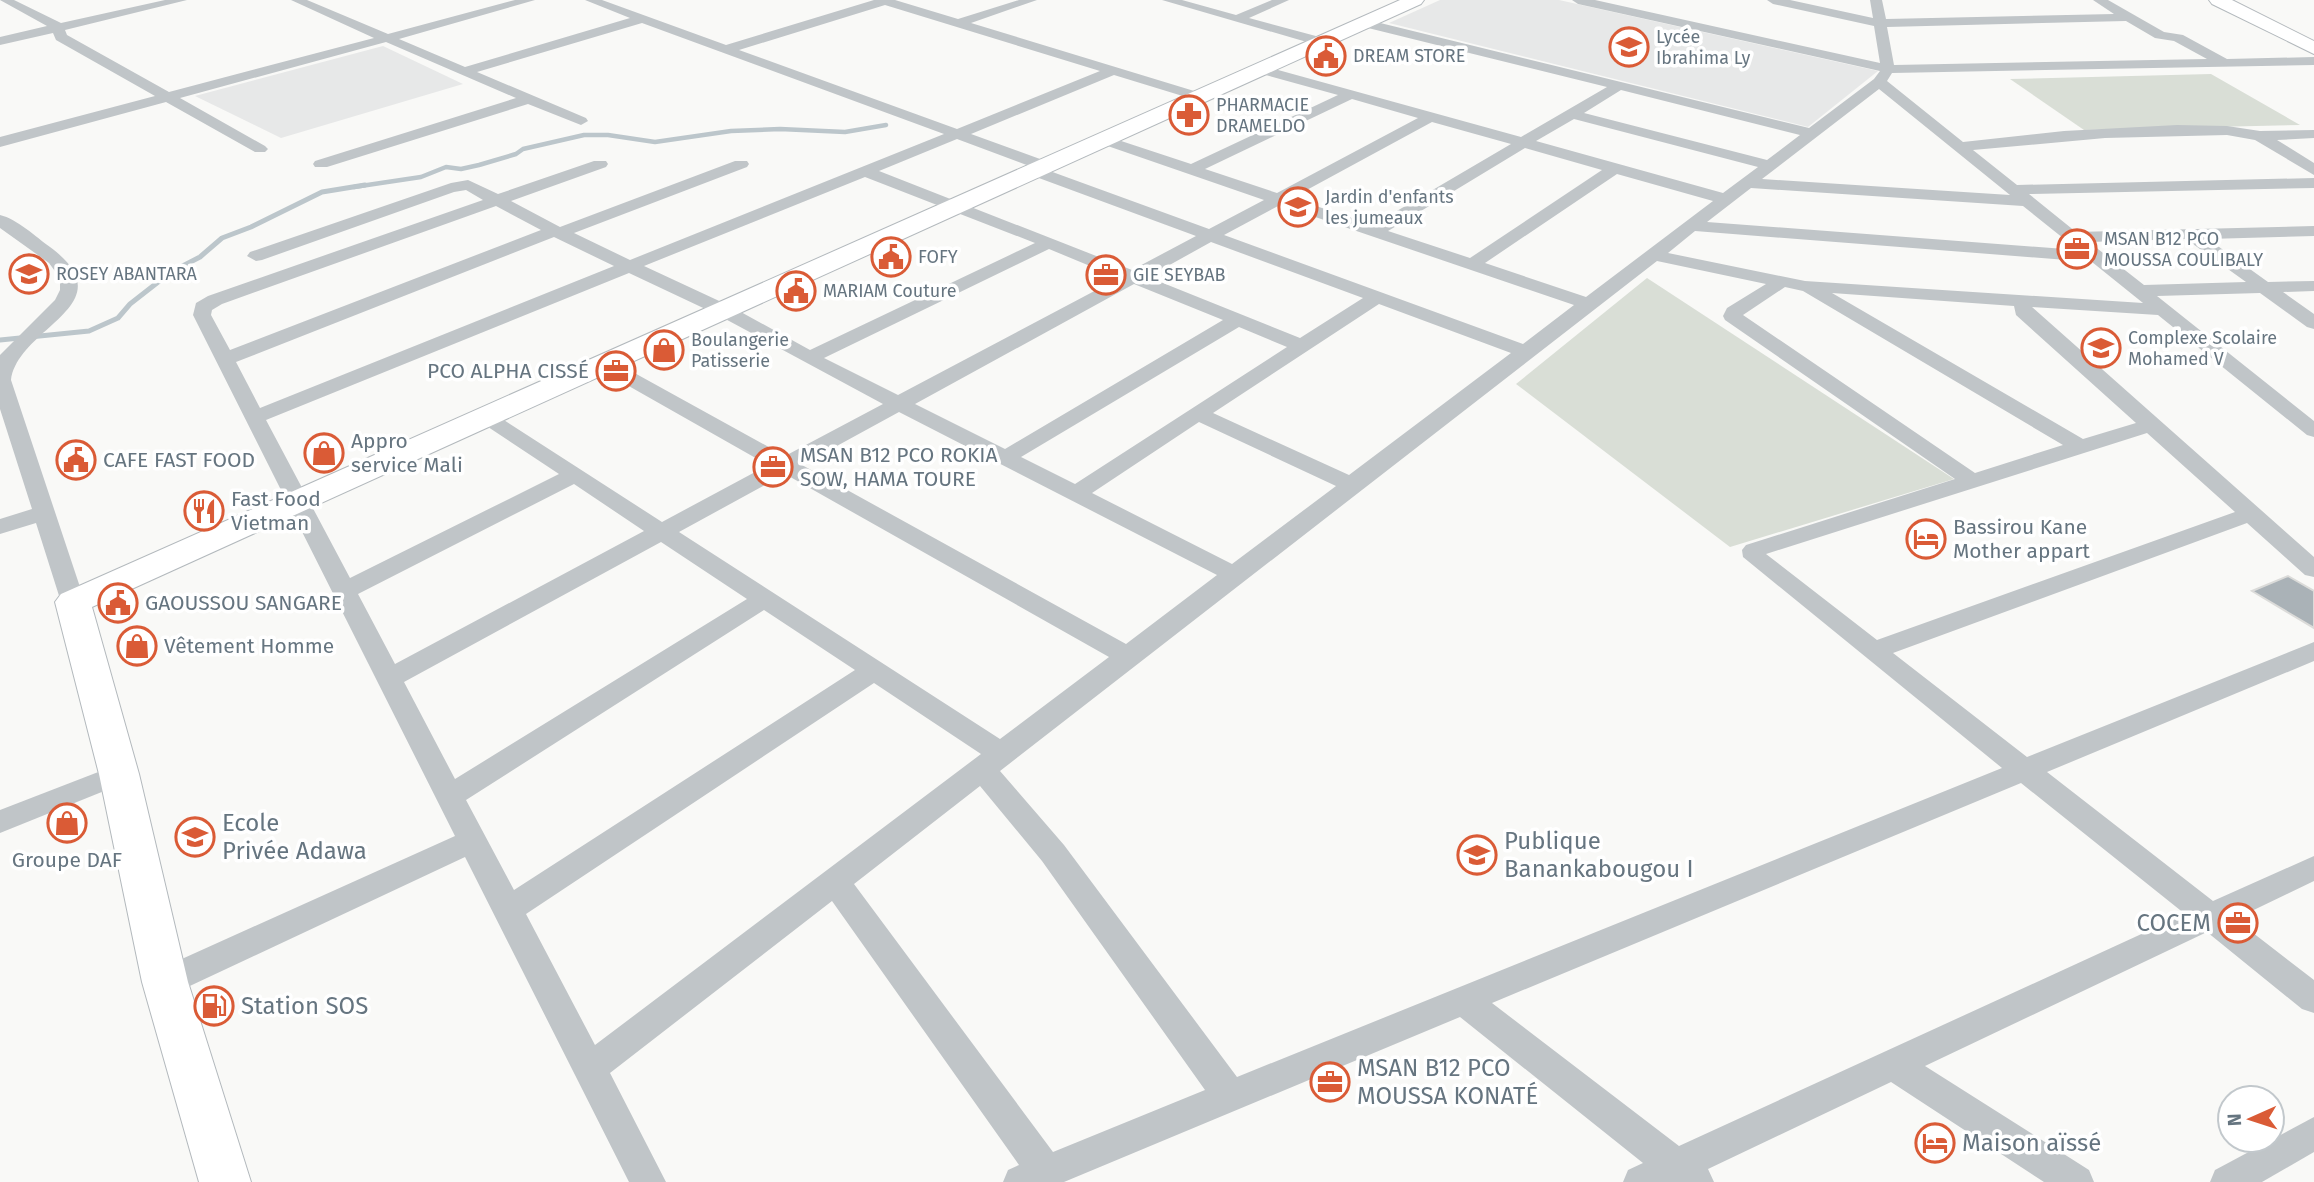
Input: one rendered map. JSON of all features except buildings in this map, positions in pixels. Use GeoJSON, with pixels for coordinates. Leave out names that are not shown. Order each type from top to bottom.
{"type":"FeatureCollection","features":[{"type":"Feature","properties":{"kind":"main road"},"geometry":{"type":"LineString","coordinates":[[225,1182],[165,982],[119,774],[73,601],[1415,0]]}},
{"type":"Feature","properties":{"kind":"main road"},"geometry":{"type":"LineString","coordinates":[[2218,0],[2314,48]]}},
{"type":"Feature","properties":{"kind":"main road"},"geometry":{"type":"LineString","coordinates":[[2244,0],[2314,34]]}},
{"type":"Feature","properties":{"kind":"street"},"geometry":{"type":"LineString","coordinates":[[5,0],[58,27],[61,37],[260,149]]}},
{"type":"Feature","properties":{"kind":"street"},"geometry":{"type":"LineString","coordinates":[[0,41],[181,0]]}},
{"type":"Feature","properties":{"kind":"street"},"geometry":{"type":"LineString","coordinates":[[297,0],[582,121]]}},
{"type":"Feature","properties":{"kind":"street"},"geometry":{"type":"LineString","coordinates":[[0,142],[529,0]]}},
{"type":"Feature","properties":{"kind":"street"},"geometry":{"type":"LineString","coordinates":[[592,0],[957,134],[1211,236],[1526,352]]}},
{"type":"Feature","properties":{"kind":"street"},"geometry":{"type":"LineString","coordinates":[[724,50],[883,0],[1199,97]]}},
{"type":"Feature","properties":{"kind":"street"},"geometry":{"type":"LineString","coordinates":[[959,23],[1031,0]]}},
{"type":"Feature","properties":{"kind":"street"},"geometry":{"type":"LineString","coordinates":[[1168,0],[1322,42]]}},
{"type":"Feature","properties":{"kind":"street"},"geometry":{"type":"LineString","coordinates":[[1237,19],[1283,0]]}},
{"type":"Feature","properties":{"kind":"street"},"geometry":{"type":"LineString","coordinates":[[1578,0],[1883,75],[2314,61]]}},
{"type":"Feature","properties":{"kind":"street"},"geometry":{"type":"LineString","coordinates":[[1773,0],[1880,23],[2128,17]]}},
{"type":"Feature","properties":{"kind":"street"},"geometry":{"type":"LineString","coordinates":[[1875,0],[1880,23],[1883,75],[1960,147],[2312,427]]}},
{"type":"Feature","properties":{"kind":"street"},"geometry":{"type":"LineString","coordinates":[[2099,0],[2160,35],[2178,38],[2227,64]]}},
{"type":"Feature","properties":{"kind":"street"},"geometry":{"type":"LineString","coordinates":[[465,71],[641,19]]}},
{"type":"Feature","properties":{"kind":"street"},"geometry":{"type":"LineString","coordinates":[[1364,23],[1812,133]]}},
{"type":"Feature","properties":{"kind":"street"},"geometry":{"type":"LineString","coordinates":[[1260,69],[1726,199]]}},
{"type":"Feature","properties":{"kind":"street"},"geometry":{"type":"LineString","coordinates":[[255,417],[1113,71]]}},
{"type":"Feature","properties":{"kind":"street"},"geometry":{"type":"LineString","coordinates":[[590,1069],[1812,133],[1883,75]]}},
{"type":"Feature","properties":{"kind":"street"},"geometry":{"type":"LineString","coordinates":[[1374,232],[1618,86]]}},
{"type":"Feature","properties":{"kind":"street"},"geometry":{"type":"LineString","coordinates":[[1191,170],[1352,94]]}},
{"type":"Feature","properties":{"kind":"street"},"geometry":{"type":"LineString","coordinates":[[321,164],[528,99]]}},
{"type":"Feature","properties":{"kind":"street"},"geometry":{"type":"LineString","coordinates":[[1572,114],[1770,165]]}},
{"type":"Feature","properties":{"kind":"street"},"geometry":{"type":"LineString","coordinates":[[389,679],[1432,116]]}},
{"type":"Feature","properties":{"kind":"street"},"geometry":{"type":"LineString","coordinates":[[1960,147],[2027,137],[2189,129],[2232,130],[2260,136],[2314,134]]}},
{"type":"Feature","properties":{"kind":"street"},"geometry":{"type":"LineString","coordinates":[[2260,136],[2314,170]]}},
{"type":"Feature","properties":{"kind":"street"},"geometry":{"type":"LineString","coordinates":[[1104,139],[1588,304]]}},
{"type":"Feature","properties":{"kind":"street"},"geometry":{"type":"LineString","coordinates":[[600,164],[215,300],[203,307],[202,315],[648,1182]]}},
{"type":"Feature","properties":{"kind":"street"},"geometry":{"type":"LineString","coordinates":[[225,359],[740,164]]}},
{"type":"Feature","properties":{"kind":"street"},"geometry":{"type":"LineString","coordinates":[[1471,265],[1615,168]]}},
{"type":"Feature","properties":{"kind":"street"},"geometry":{"type":"LineString","coordinates":[[864,171],[958,206],[1302,346]]}},
{"type":"Feature","properties":{"kind":"street"},"geometry":{"type":"LineString","coordinates":[[1746,183],[2021,196],[2314,183]]}},
{"type":"Feature","properties":{"kind":"street"},"geometry":{"type":"LineString","coordinates":[[256,256],[460,185],[468,185],[557,232],[723,310],[808,358],[1236,575]]}},
{"type":"Feature","properties":{"kind":"street"},"geometry":{"type":"LineString","coordinates":[[0,220],[64,268],[71,282],[69,294],[54,314],[10,355],[2,367],[1,380],[73,601]]}},
{"type":"Feature","properties":{"kind":"street"},"geometry":{"type":"LineString","coordinates":[[1691,226],[2097,257]]}},
{"type":"Feature","properties":{"kind":"street"},"geometry":{"type":"LineString","coordinates":[[2073,237],[2306,231],[2314,241]]}},
{"type":"Feature","properties":{"kind":"street"},"geometry":{"type":"LineString","coordinates":[[2190,234],[2314,323]]}},
{"type":"Feature","properties":{"kind":"street"},"geometry":{"type":"LineString","coordinates":[[808,358],[1048,243]]}},
{"type":"Feature","properties":{"kind":"street"},"geometry":{"type":"LineString","coordinates":[[1653,255],[1805,286],[2163,310]]}},
{"type":"Feature","properties":{"kind":"street"},"geometry":{"type":"LineString","coordinates":[[1783,281],[1734,312],[1732,316],[1973,482]]}},
{"type":"Feature","properties":{"kind":"street"},"geometry":{"type":"LineString","coordinates":[[1805,286],[2081,447]]}},
{"type":"Feature","properties":{"kind":"street"},"geometry":{"type":"LineString","coordinates":[[2140,291],[2314,286]]}},
{"type":"Feature","properties":{"kind":"street"},"geometry":{"type":"LineString","coordinates":[[1075,494],[1377,297]]}},
{"type":"Feature","properties":{"kind":"street"},"geometry":{"type":"LineString","coordinates":[[2023,301],[2023,311],[2314,570]]}},
{"type":"Feature","properties":{"kind":"street"},"geometry":{"type":"LineString","coordinates":[[1005,458],[1237,320]]}},
{"type":"Feature","properties":{"kind":"street"},"geometry":{"type":"LineString","coordinates":[[604,363],[1128,657]]}},
{"type":"Feature","properties":{"kind":"street"},"geometry":{"type":"LineString","coordinates":[[1199,414],[1352,485]]}},
{"type":"Feature","properties":{"kind":"street"},"geometry":{"type":"LineString","coordinates":[[486,416],[874,670],[992,761],[1053,853],[1230,1096]]}},
{"type":"Feature","properties":{"kind":"street"},"geometry":{"type":"LineString","coordinates":[[2153,424],[1754,550],[1755,557],[2314,999]]}},
{"type":"Feature","properties":{"kind":"street"},"geometry":{"type":"LineString","coordinates":[[344,591],[575,475]]}},
{"type":"Feature","properties":{"kind":"street"},"geometry":{"type":"LineString","coordinates":[[0,527],[43,513]]}},
{"type":"Feature","properties":{"kind":"street"},"geometry":{"type":"LineString","coordinates":[[1872,651],[2250,514]]}},
{"type":"Feature","properties":{"kind":"street"},"geometry":{"type":"LineString","coordinates":[[450,796],[765,599]]}},
{"type":"Feature","properties":{"kind":"street"},"geometry":{"type":"LineString","coordinates":[[835,881],[1034,1177],[2314,651]]}},
{"type":"Feature","properties":{"kind":"street"},"geometry":{"type":"LineString","coordinates":[[508,910],[874,670]]}},
{"type":"Feature","properties":{"kind":"street"},"geometry":{"type":"LineString","coordinates":[[0,822],[119,774]]}},
{"type":"Feature","properties":{"kind":"street"},"geometry":{"type":"LineString","coordinates":[[165,982],[472,841]]}},
{"type":"Feature","properties":{"kind":"street"},"geometry":{"type":"LineString","coordinates":[[1641,1182],[1685,1174],[1895,1065],[2314,868]]}},
{"type":"Feature","properties":{"kind":"street"},"geometry":{"type":"LineString","coordinates":[[1462,1000],[1685,1174]]}},
{"type":"Feature","properties":{"kind":"street"},"geometry":{"type":"LineString","coordinates":[[1895,1065],[2076,1182]]}},
{"type":"Feature","properties":{"kind":"street"},"geometry":{"type":"LineString","coordinates":[[2228,1182],[2314,1133]]}},
{"type":"Feature","properties":{"kind":"shaded area","name":"Lycée Ibrahima Ly"},"geometry":{"type":"Polygon","coordinates":[[[1440,0],[1559,0],[1878,71],[1808,127],[1389,23],[1440,0]]]}},
{"type":"Feature","properties":{"kind":"shaded area"},"geometry":{"type":"Polygon","coordinates":[[[383,46],[463,84],[281,138],[195,96],[383,46]]]}},
{"type":"Feature","properties":{"kind":"shaded area"},"geometry":{"type":"Polygon","coordinates":[[[2211,74],[2300,125],[2084,130],[2010,79],[2211,74]]]}},
{"type":"Feature","properties":{"kind":"shaded area"},"geometry":{"type":"Polygon","coordinates":[[[1647,278],[1954,479],[1730,547],[1516,384],[1647,278]]]}},
{"type":"Feature","properties":{"kind":"waterway"},"geometry":{"type":"LineString","coordinates":[[354,187],[421,177],[446,167],[461,169],[479,165],[516,154],[523,149],[584,135],[608,135],[655,142],[731,131],[780,129],[845,132],[886,125]]}},
{"type":"Feature","properties":{"kind":"waterway"},"geometry":{"type":"LineString","coordinates":[[0,340],[89,331],[118,318],[130,304],[171,272],[200,257],[222,238],[251,227],[322,192],[365,185]]}},
{"type":"Feature","properties":{"kind":"place","name":"Lycée Ibrahima Ly"},"geometry":{"type":"Point","coordinates":[1629,47]}},
{"type":"Feature","properties":{"kind":"place","name":"DREAM STORE"},"geometry":{"type":"Point","coordinates":[1326,56]}},
{"type":"Feature","properties":{"kind":"place","name":"PHARMACIE DRAMELDO"},"geometry":{"type":"Point","coordinates":[1189,115]}},
{"type":"Feature","properties":{"kind":"place","name":"Jardin d'enfants les jumeaux"},"geometry":{"type":"Point","coordinates":[1298,207]}},
{"type":"Feature","properties":{"kind":"place","name":"MSAN B12 PCO MOUSSA COULIBALY"},"geometry":{"type":"Point","coordinates":[2077,249]}},
{"type":"Feature","properties":{"kind":"place","name":"FOFY"},"geometry":{"type":"Point","coordinates":[891,257]}},
{"type":"Feature","properties":{"kind":"place","name":"ROSEY ABANTARA"},"geometry":{"type":"Point","coordinates":[29,274]}},
{"type":"Feature","properties":{"kind":"place","name":"GIE SEYBAB"},"geometry":{"type":"Point","coordinates":[1106,275]}},
{"type":"Feature","properties":{"kind":"place","name":"MARIAM Couture"},"geometry":{"type":"Point","coordinates":[796,291]}},
{"type":"Feature","properties":{"kind":"place","name":"Complexe Scolaire Mohamed V"},"geometry":{"type":"Point","coordinates":[2101,348]}},
{"type":"Feature","properties":{"kind":"place","name":"Boulangerie Patisserie"},"geometry":{"type":"Point","coordinates":[664,350]}},
{"type":"Feature","properties":{"kind":"place","name":"PCO ALPHA CISSÉ"},"geometry":{"type":"Point","coordinates":[616,371]}},
{"type":"Feature","properties":{"kind":"place","name":"Appro service Mali"},"geometry":{"type":"Point","coordinates":[324,453]}},
{"type":"Feature","properties":{"kind":"place","name":"CAFE FAST FOOD"},"geometry":{"type":"Point","coordinates":[76,460]}},
{"type":"Feature","properties":{"kind":"place","name":"MSAN B12 PCO ROKIA SOW, HAMA TOURE"},"geometry":{"type":"Point","coordinates":[773,467]}},
{"type":"Feature","properties":{"kind":"place","name":"Fast Food Vietman"},"geometry":{"type":"Point","coordinates":[204,511]}},
{"type":"Feature","properties":{"kind":"place","name":"Bassirou Kane Mother appart"},"geometry":{"type":"Point","coordinates":[1926,539]}},
{"type":"Feature","properties":{"kind":"place","name":"GAOUSSOU SANGARE"},"geometry":{"type":"Point","coordinates":[118,603]}},
{"type":"Feature","properties":{"kind":"place","name":"Vêtement Homme"},"geometry":{"type":"Point","coordinates":[137,646]}},
{"type":"Feature","properties":{"kind":"place","name":"Groupe DAF"},"geometry":{"type":"Point","coordinates":[67,823]}},
{"type":"Feature","properties":{"kind":"place","name":"Ecole Privée Adawa"},"geometry":{"type":"Point","coordinates":[195,837]}},
{"type":"Feature","properties":{"kind":"place","name":"Publique Banankabougou I"},"geometry":{"type":"Point","coordinates":[1477,855]}},
{"type":"Feature","properties":{"kind":"place","name":"COCEM"},"geometry":{"type":"Point","coordinates":[2238,923]}},
{"type":"Feature","properties":{"kind":"place","name":"Station SOS"},"geometry":{"type":"Point","coordinates":[214,1006]}},
{"type":"Feature","properties":{"kind":"place","name":"MSAN B12 PCO MOUSSA KONATÉ"},"geometry":{"type":"Point","coordinates":[1330,1082]}},
{"type":"Feature","properties":{"kind":"place","name":"Maison aïssé"},"geometry":{"type":"Point","coordinates":[1935,1143]}}]}
